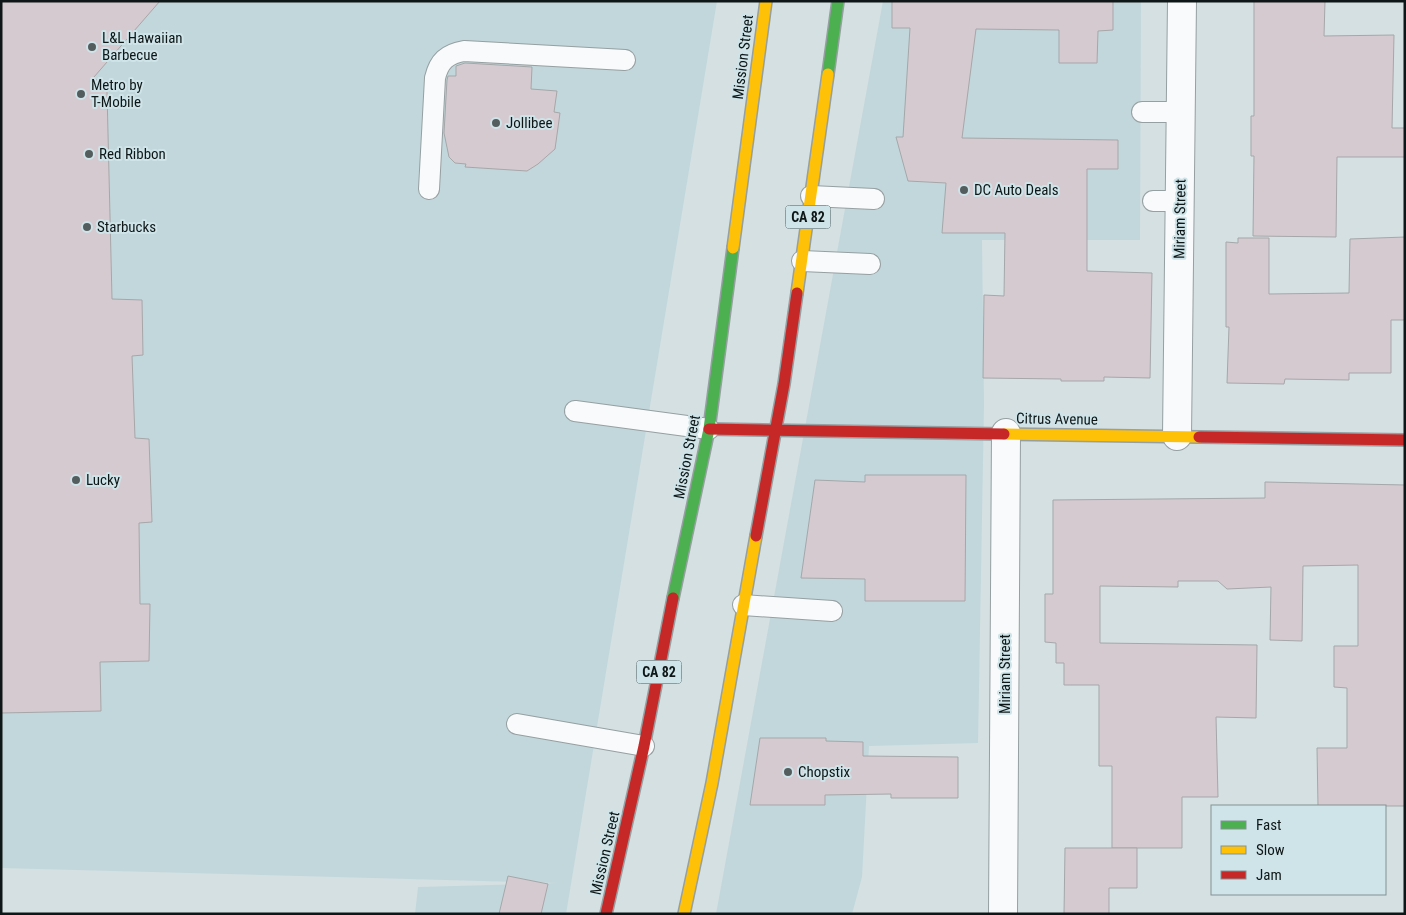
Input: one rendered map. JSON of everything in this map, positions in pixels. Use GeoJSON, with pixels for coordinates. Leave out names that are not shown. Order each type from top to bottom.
{"type":"FeatureCollection","features":[{"type":"Feature","properties":{"kind":"main road","name":"Mission Street"},"geometry":{"type":"LineString","coordinates":[[606,914],[644,746],[685,537],[709,429],[766,1]]}},
{"type":"Feature","properties":{"kind":"main road","name":"CA 82"},"geometry":{"type":"LineString","coordinates":[[684,914],[712,783],[784,384],[838,1]]}},
{"type":"Feature","properties":{"kind":"main road","name":"Citrus Avenue"},"geometry":{"type":"LineString","coordinates":[[709,429],[774,432],[1006,433],[1405,440]]}},
{"type":"Feature","properties":{"kind":"street","name":"Miriam Street"},"geometry":{"type":"LineString","coordinates":[[1177,436],[1182,1]]}},
{"type":"Feature","properties":{"kind":"street","name":"Miriam Street"},"geometry":{"type":"LineString","coordinates":[[1003,914],[1006,433]]}},
{"type":"Feature","properties":{"kind":"lane"},"geometry":{"type":"LineString","coordinates":[[429,189],[435,78],[444,58],[464,50],[625,60]]}},
{"type":"Feature","properties":{"kind":"lane"},"geometry":{"type":"LineString","coordinates":[[1142,112],[1181,112]]}},
{"type":"Feature","properties":{"kind":"lane"},"geometry":{"type":"LineString","coordinates":[[811,196],[874,199]]}},
{"type":"Feature","properties":{"kind":"lane"},"geometry":{"type":"LineString","coordinates":[[1153,201],[1180,201]]}},
{"type":"Feature","properties":{"kind":"lane"},"geometry":{"type":"LineString","coordinates":[[802,261],[870,264]]}},
{"type":"Feature","properties":{"kind":"lane"},"geometry":{"type":"LineString","coordinates":[[576,411],[709,429]]}},
{"type":"Feature","properties":{"kind":"lane"},"geometry":{"type":"LineString","coordinates":[[743,604],[832,611]]}},
{"type":"Feature","properties":{"kind":"lane"},"geometry":{"type":"LineString","coordinates":[[517,724],[644,746]]}},
{"type":"Feature","properties":{"kind":"shaded area"},"geometry":{"type":"Polygon","coordinates":[[[1,1],[717,1],[566,914],[415,914],[418,887],[559,883],[1,868],[1,1]]]}},
{"type":"Feature","properties":{"kind":"shaded area"},"geometry":{"type":"Polygon","coordinates":[[[883,1],[1141,1],[1140,240],[982,240],[984,404],[978,743],[869,746],[862,877],[852,914],[716,914],[883,1]]]}},
{"type":"Feature","properties":{"kind":"building","name":"Lucky"},"geometry":{"type":"Polygon","coordinates":[[[1,1],[160,1],[94,77],[107,92],[112,299],[142,300],[143,355],[132,356],[135,438],[149,439],[152,522],[139,523],[140,604],[150,604],[149,661],[100,662],[101,711],[1,713],[1,1]]]}},
{"type":"Feature","properties":{"kind":"building"},"geometry":{"type":"Polygon","coordinates":[[[892,1],[1113,1],[1113,30],[1098,31],[1097,63],[1059,63],[1059,30],[976,29],[962,138],[1118,140],[1118,169],[1087,169],[1087,271],[1152,273],[1150,378],[1104,377],[1104,381],[1061,381],[1061,379],[983,378],[984,295],[1004,296],[1005,233],[942,233],[946,183],[908,181],[896,137],[903,137],[910,28],[892,28],[892,1]]]}},
{"type":"Feature","properties":{"kind":"building"},"geometry":{"type":"Polygon","coordinates":[[[1254,1],[1325,1],[1324,36],[1394,35],[1392,128],[1405,128],[1405,157],[1337,157],[1336,237],[1253,236],[1254,156],[1251,156],[1251,116],[1254,116],[1254,1]]]}},
{"type":"Feature","properties":{"kind":"building","name":"Jollibee"},"geometry":{"type":"Polygon","coordinates":[[[465,63],[532,67],[531,89],[557,91],[554,112],[560,113],[555,149],[538,164],[527,171],[465,167],[466,164],[455,163],[449,157],[444,133],[447,80],[448,76],[456,76],[456,66],[465,63]]]}},
{"type":"Feature","properties":{"kind":"building"},"geometry":{"type":"Polygon","coordinates":[[[1405,237],[1405,320],[1391,320],[1391,373],[1349,373],[1349,380],[1285,379],[1284,384],[1227,383],[1229,327],[1226,327],[1226,242],[1238,243],[1238,238],[1269,238],[1269,294],[1349,293],[1350,239],[1405,237]]]}},
{"type":"Feature","properties":{"kind":"building"},"geometry":{"type":"Polygon","coordinates":[[[865,475],[966,475],[965,601],[865,601],[865,579],[801,578],[815,480],[865,482],[865,475]]]}},
{"type":"Feature","properties":{"kind":"building"},"geometry":{"type":"Polygon","coordinates":[[[1265,482],[1405,485],[1405,806],[1318,805],[1317,748],[1347,748],[1347,688],[1334,687],[1334,646],[1358,646],[1358,565],[1303,566],[1302,641],[1270,640],[1271,587],[1227,589],[1218,581],[1178,581],[1178,587],[1100,586],[1100,643],[1257,645],[1256,718],[1216,717],[1218,797],[1182,797],[1182,848],[1112,848],[1112,766],[1099,766],[1099,685],[1064,685],[1064,663],[1056,663],[1056,643],[1045,642],[1045,594],[1053,594],[1053,500],[1265,498],[1265,482]]]}},
{"type":"Feature","properties":{"kind":"building"},"geometry":{"type":"Polygon","coordinates":[[[760,738],[826,738],[826,741],[863,742],[863,756],[958,757],[958,798],[891,798],[891,794],[825,795],[825,805],[750,805],[760,738]]]}},
{"type":"Feature","properties":{"kind":"building"},"geometry":{"type":"Polygon","coordinates":[[[1065,848],[1137,848],[1137,888],[1109,888],[1109,914],[1064,914],[1065,848]]]}},
{"type":"Feature","properties":{"kind":"building"},"geometry":{"type":"Polygon","coordinates":[[[508,876],[548,884],[541,914],[499,914],[508,876]]]}},
{"type":"Feature","properties":{"kind":"traffic: fast"},"geometry":{"type":"LineString","coordinates":[[828,74],[838,1]]}},
{"type":"Feature","properties":{"kind":"traffic: fast"},"geometry":{"type":"LineString","coordinates":[[673,598],[709,429],[733,248]]}},
{"type":"Feature","properties":{"kind":"traffic: slow"},"geometry":{"type":"LineString","coordinates":[[733,248],[766,1]]}},
{"type":"Feature","properties":{"kind":"traffic: slow"},"geometry":{"type":"LineString","coordinates":[[797,293],[828,74]]}},
{"type":"Feature","properties":{"kind":"traffic: slow"},"geometry":{"type":"LineString","coordinates":[[1004,434],[1199,437]]}},
{"type":"Feature","properties":{"kind":"traffic: slow"},"geometry":{"type":"LineString","coordinates":[[684,914],[712,783],[756,536]]}},
{"type":"Feature","properties":{"kind":"traffic: jam"},"geometry":{"type":"LineString","coordinates":[[756,536],[784,384],[797,293]]}},
{"type":"Feature","properties":{"kind":"traffic: jam"},"geometry":{"type":"LineString","coordinates":[[709,429],[1004,434]]}},
{"type":"Feature","properties":{"kind":"traffic: jam"},"geometry":{"type":"LineString","coordinates":[[1199,437],[1405,440]]}},
{"type":"Feature","properties":{"kind":"traffic: jam"},"geometry":{"type":"LineString","coordinates":[[606,914],[644,746],[673,598]]}},
{"type":"Feature","properties":{"kind":"place","name":"L&L Hawaiian Barbecue"},"geometry":{"type":"Point","coordinates":[92,47]}},
{"type":"Feature","properties":{"kind":"place","name":"Metro by T-Mobile"},"geometry":{"type":"Point","coordinates":[81,94]}},
{"type":"Feature","properties":{"kind":"place","name":"Jollibee"},"geometry":{"type":"Point","coordinates":[496,123]}},
{"type":"Feature","properties":{"kind":"place","name":"Red Ribbon"},"geometry":{"type":"Point","coordinates":[89,154]}},
{"type":"Feature","properties":{"kind":"place","name":"DC Auto Deals"},"geometry":{"type":"Point","coordinates":[964,190]}},
{"type":"Feature","properties":{"kind":"place","name":"Starbucks"},"geometry":{"type":"Point","coordinates":[87,227]}},
{"type":"Feature","properties":{"kind":"place","name":"Lucky"},"geometry":{"type":"Point","coordinates":[76,480]}},
{"type":"Feature","properties":{"kind":"place","name":"Chopstix"},"geometry":{"type":"Point","coordinates":[788,772]}}]}
